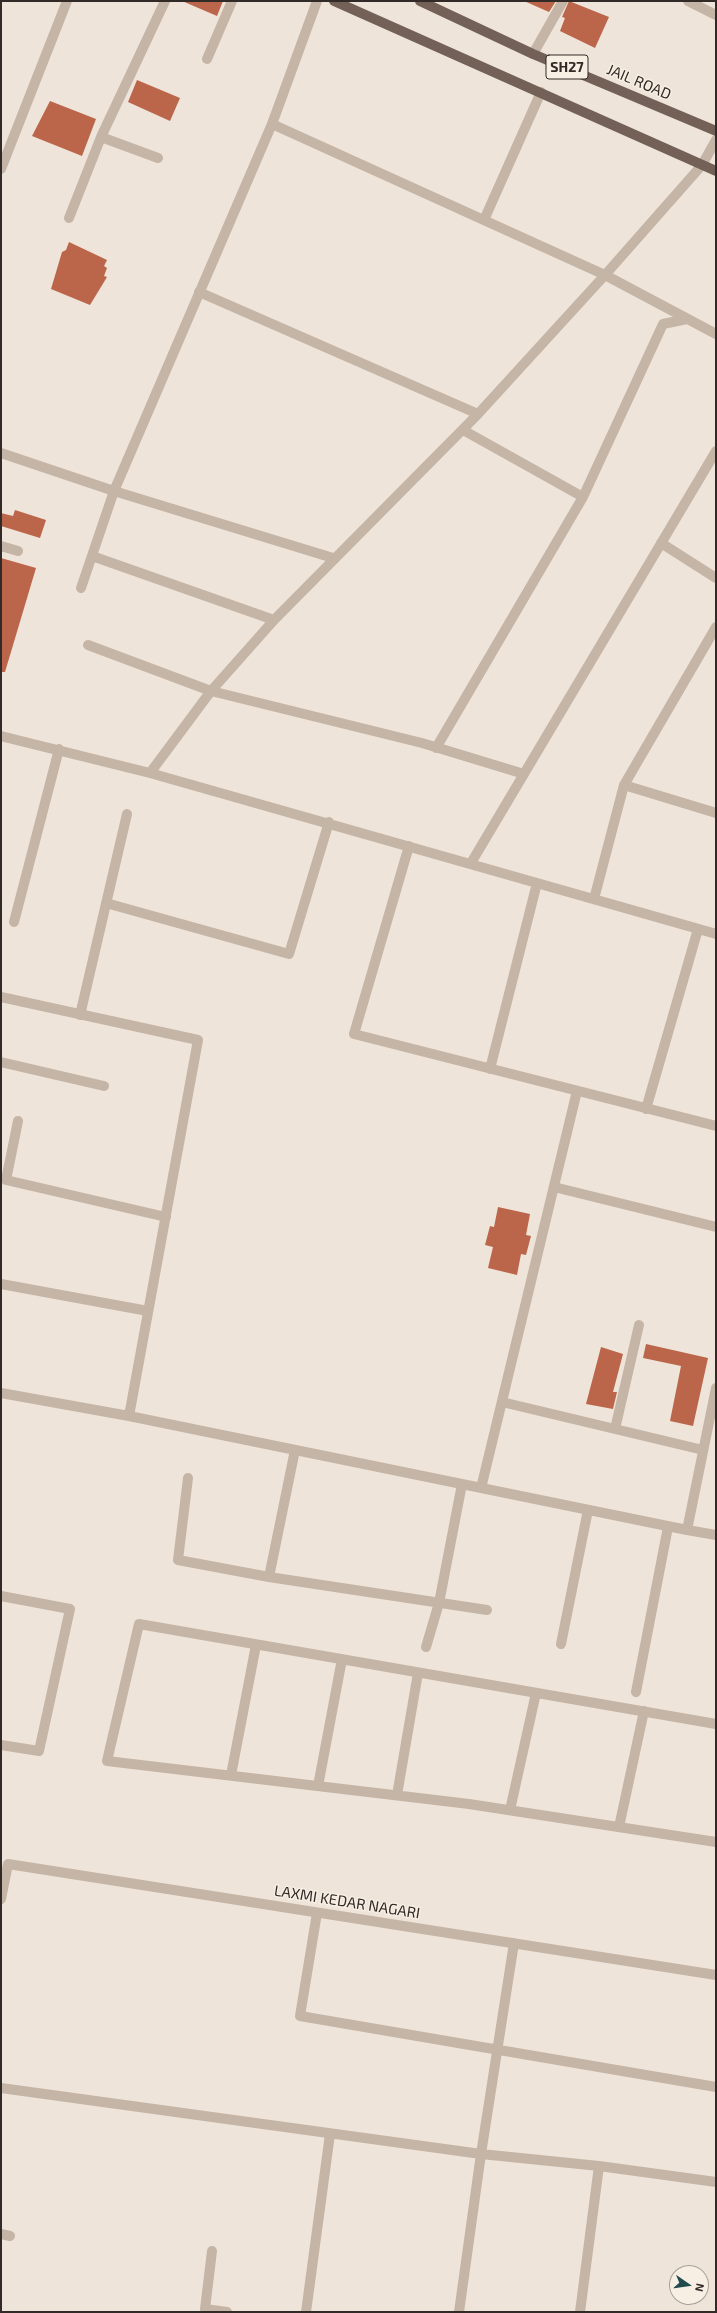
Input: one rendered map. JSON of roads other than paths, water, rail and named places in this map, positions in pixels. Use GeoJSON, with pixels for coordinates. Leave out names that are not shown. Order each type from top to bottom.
{"type":"FeatureCollection","features":[{"type":"Feature","properties":{"kind":"main road"},"geometry":{"type":"LineString","coordinates":[[334,1],[716,171]]}},
{"type":"Feature","properties":{"kind":"main road","name":"JAIL ROAD"},"geometry":{"type":"LineString","coordinates":[[420,1],[533,54],[716,131]]}},
{"type":"Feature","properties":{"kind":"street"},"geometry":{"type":"LineString","coordinates":[[1,169],[67,1]]}},
{"type":"Feature","properties":{"kind":"street"},"geometry":{"type":"LineString","coordinates":[[69,218],[101,137],[165,1]]}},
{"type":"Feature","properties":{"kind":"street"},"geometry":{"type":"LineString","coordinates":[[207,59],[232,1]]}},
{"type":"Feature","properties":{"kind":"street"},"geometry":{"type":"LineString","coordinates":[[81,588],[114,491],[272,124],[317,1]]}},
{"type":"Feature","properties":{"kind":"street"},"geometry":{"type":"LineString","coordinates":[[533,54],[563,1]]}},
{"type":"Feature","properties":{"kind":"street"},"geometry":{"type":"LineString","coordinates":[[688,1],[716,15]]}},
{"type":"Feature","properties":{"kind":"street"},"geometry":{"type":"LineString","coordinates":[[484,220],[541,92]]}},
{"type":"Feature","properties":{"kind":"street"},"geometry":{"type":"LineString","coordinates":[[272,124],[605,275],[716,334]]}},
{"type":"Feature","properties":{"kind":"street"},"geometry":{"type":"LineString","coordinates":[[101,137],[158,158]]}},
{"type":"Feature","properties":{"kind":"street"},"geometry":{"type":"LineString","coordinates":[[150,773],[211,691],[274,620],[333,558],[478,414],[605,275],[702,165],[716,140]]}},
{"type":"Feature","properties":{"kind":"street"},"geometry":{"type":"LineString","coordinates":[[199,292],[478,414]]}},
{"type":"Feature","properties":{"kind":"street"},"geometry":{"type":"LineString","coordinates":[[436,748],[583,497],[663,324],[687,319]]}},
{"type":"Feature","properties":{"kind":"street"},"geometry":{"type":"LineString","coordinates":[[463,430],[583,497]]}},
{"type":"Feature","properties":{"kind":"street"},"geometry":{"type":"LineString","coordinates":[[471,864],[716,451]]}},
{"type":"Feature","properties":{"kind":"street"},"geometry":{"type":"LineString","coordinates":[[1,454],[114,491],[333,558]]}},
{"type":"Feature","properties":{"kind":"street"},"geometry":{"type":"LineString","coordinates":[[661,543],[716,578]]}},
{"type":"Feature","properties":{"kind":"street"},"geometry":{"type":"LineString","coordinates":[[1,546],[18,551]]}},
{"type":"Feature","properties":{"kind":"street"},"geometry":{"type":"LineString","coordinates":[[92,556],[274,620]]}},
{"type":"Feature","properties":{"kind":"street"},"geometry":{"type":"LineString","coordinates":[[594,899],[624,785],[716,627]]}},
{"type":"Feature","properties":{"kind":"street"},"geometry":{"type":"LineString","coordinates":[[88,645],[211,691],[436,748],[524,774]]}},
{"type":"Feature","properties":{"kind":"street"},"geometry":{"type":"LineString","coordinates":[[1,736],[150,773],[329,822],[716,934]]}},
{"type":"Feature","properties":{"kind":"street"},"geometry":{"type":"LineString","coordinates":[[14,922],[59,750]]}},
{"type":"Feature","properties":{"kind":"street"},"geometry":{"type":"LineString","coordinates":[[624,785],[716,813]]}},
{"type":"Feature","properties":{"kind":"street"},"geometry":{"type":"LineString","coordinates":[[80,1014],[127,814]]}},
{"type":"Feature","properties":{"kind":"street"},"geometry":{"type":"LineString","coordinates":[[106,903],[289,954],[329,822]]}},
{"type":"Feature","properties":{"kind":"street"},"geometry":{"type":"LineString","coordinates":[[409,846],[354,1034],[716,1126]]}},
{"type":"Feature","properties":{"kind":"street"},"geometry":{"type":"LineString","coordinates":[[490,1069],[537,883]]}},
{"type":"Feature","properties":{"kind":"street"},"geometry":{"type":"LineString","coordinates":[[646,1109],[698,929]]}},
{"type":"Feature","properties":{"kind":"street"},"geometry":{"type":"LineString","coordinates":[[1,997],[198,1040],[129,1416]]}},
{"type":"Feature","properties":{"kind":"street"},"geometry":{"type":"LineString","coordinates":[[1,1062],[104,1086]]}},
{"type":"Feature","properties":{"kind":"street"},"geometry":{"type":"LineString","coordinates":[[481,1488],[577,1091]]}},
{"type":"Feature","properties":{"kind":"street"},"geometry":{"type":"LineString","coordinates":[[18,1121],[6,1180],[166,1216]]}},
{"type":"Feature","properties":{"kind":"street"},"geometry":{"type":"LineString","coordinates":[[554,1188],[716,1227]]}},
{"type":"Feature","properties":{"kind":"street"},"geometry":{"type":"LineString","coordinates":[[1,1284],[148,1310]]}},
{"type":"Feature","properties":{"kind":"street"},"geometry":{"type":"LineString","coordinates":[[615,1429],[639,1325]]}},
{"type":"Feature","properties":{"kind":"street"},"geometry":{"type":"LineString","coordinates":[[687,1530],[716,1388]]}},
{"type":"Feature","properties":{"kind":"street"},"geometry":{"type":"LineString","coordinates":[[1,1393],[129,1416],[668,1527],[716,1535]]}},
{"type":"Feature","properties":{"kind":"street"},"geometry":{"type":"LineString","coordinates":[[502,1402],[703,1450]]}},
{"type":"Feature","properties":{"kind":"street"},"geometry":{"type":"LineString","coordinates":[[269,1577],[295,1450]]}},
{"type":"Feature","properties":{"kind":"street"},"geometry":{"type":"LineString","coordinates":[[188,1478],[178,1560],[269,1577],[487,1610]]}},
{"type":"Feature","properties":{"kind":"street"},"geometry":{"type":"LineString","coordinates":[[426,1647],[439,1603],[462,1484]]}},
{"type":"Feature","properties":{"kind":"street"},"geometry":{"type":"LineString","coordinates":[[561,1644],[588,1510]]}},
{"type":"Feature","properties":{"kind":"street"},"geometry":{"type":"LineString","coordinates":[[636,1692],[668,1527]]}},
{"type":"Feature","properties":{"kind":"street"},"geometry":{"type":"LineString","coordinates":[[1,1596],[70,1609],[39,1751],[1,1745]]}},
{"type":"Feature","properties":{"kind":"street"},"geometry":{"type":"LineString","coordinates":[[716,1724],[139,1624],[107,1761],[397,1795],[510,1810],[716,1842]]}},
{"type":"Feature","properties":{"kind":"street"},"geometry":{"type":"LineString","coordinates":[[231,1775],[256,1644]]}},
{"type":"Feature","properties":{"kind":"street"},"geometry":{"type":"LineString","coordinates":[[318,1786],[342,1659]]}},
{"type":"Feature","properties":{"kind":"street"},"geometry":{"type":"LineString","coordinates":[[397,1795],[418,1673]]}},
{"type":"Feature","properties":{"kind":"street"},"geometry":{"type":"LineString","coordinates":[[510,1810],[536,1693]]}},
{"type":"Feature","properties":{"kind":"street"},"geometry":{"type":"LineString","coordinates":[[619,1827],[644,1711]]}},
{"type":"Feature","properties":{"kind":"street","name":"LAXMI KEDAR NAGARI"},"geometry":{"type":"LineString","coordinates":[[1,1899],[8,1864],[716,1975]]}},
{"type":"Feature","properties":{"kind":"street"},"geometry":{"type":"LineString","coordinates":[[317,1913],[300,2016],[497,2051],[716,2087]]}},
{"type":"Feature","properties":{"kind":"street"},"geometry":{"type":"LineString","coordinates":[[459,2312],[480,2154],[514,1943]]}},
{"type":"Feature","properties":{"kind":"street"},"geometry":{"type":"LineString","coordinates":[[1,2088],[480,2154],[600,2166],[716,2182]]}},
{"type":"Feature","properties":{"kind":"street"},"geometry":{"type":"LineString","coordinates":[[306,2312],[330,2134]]}},
{"type":"Feature","properties":{"kind":"street"},"geometry":{"type":"LineString","coordinates":[[580,2312],[600,2166]]}},
{"type":"Feature","properties":{"kind":"street"},"geometry":{"type":"LineString","coordinates":[[212,2251],[205,2309],[227,2312]]}}]}
